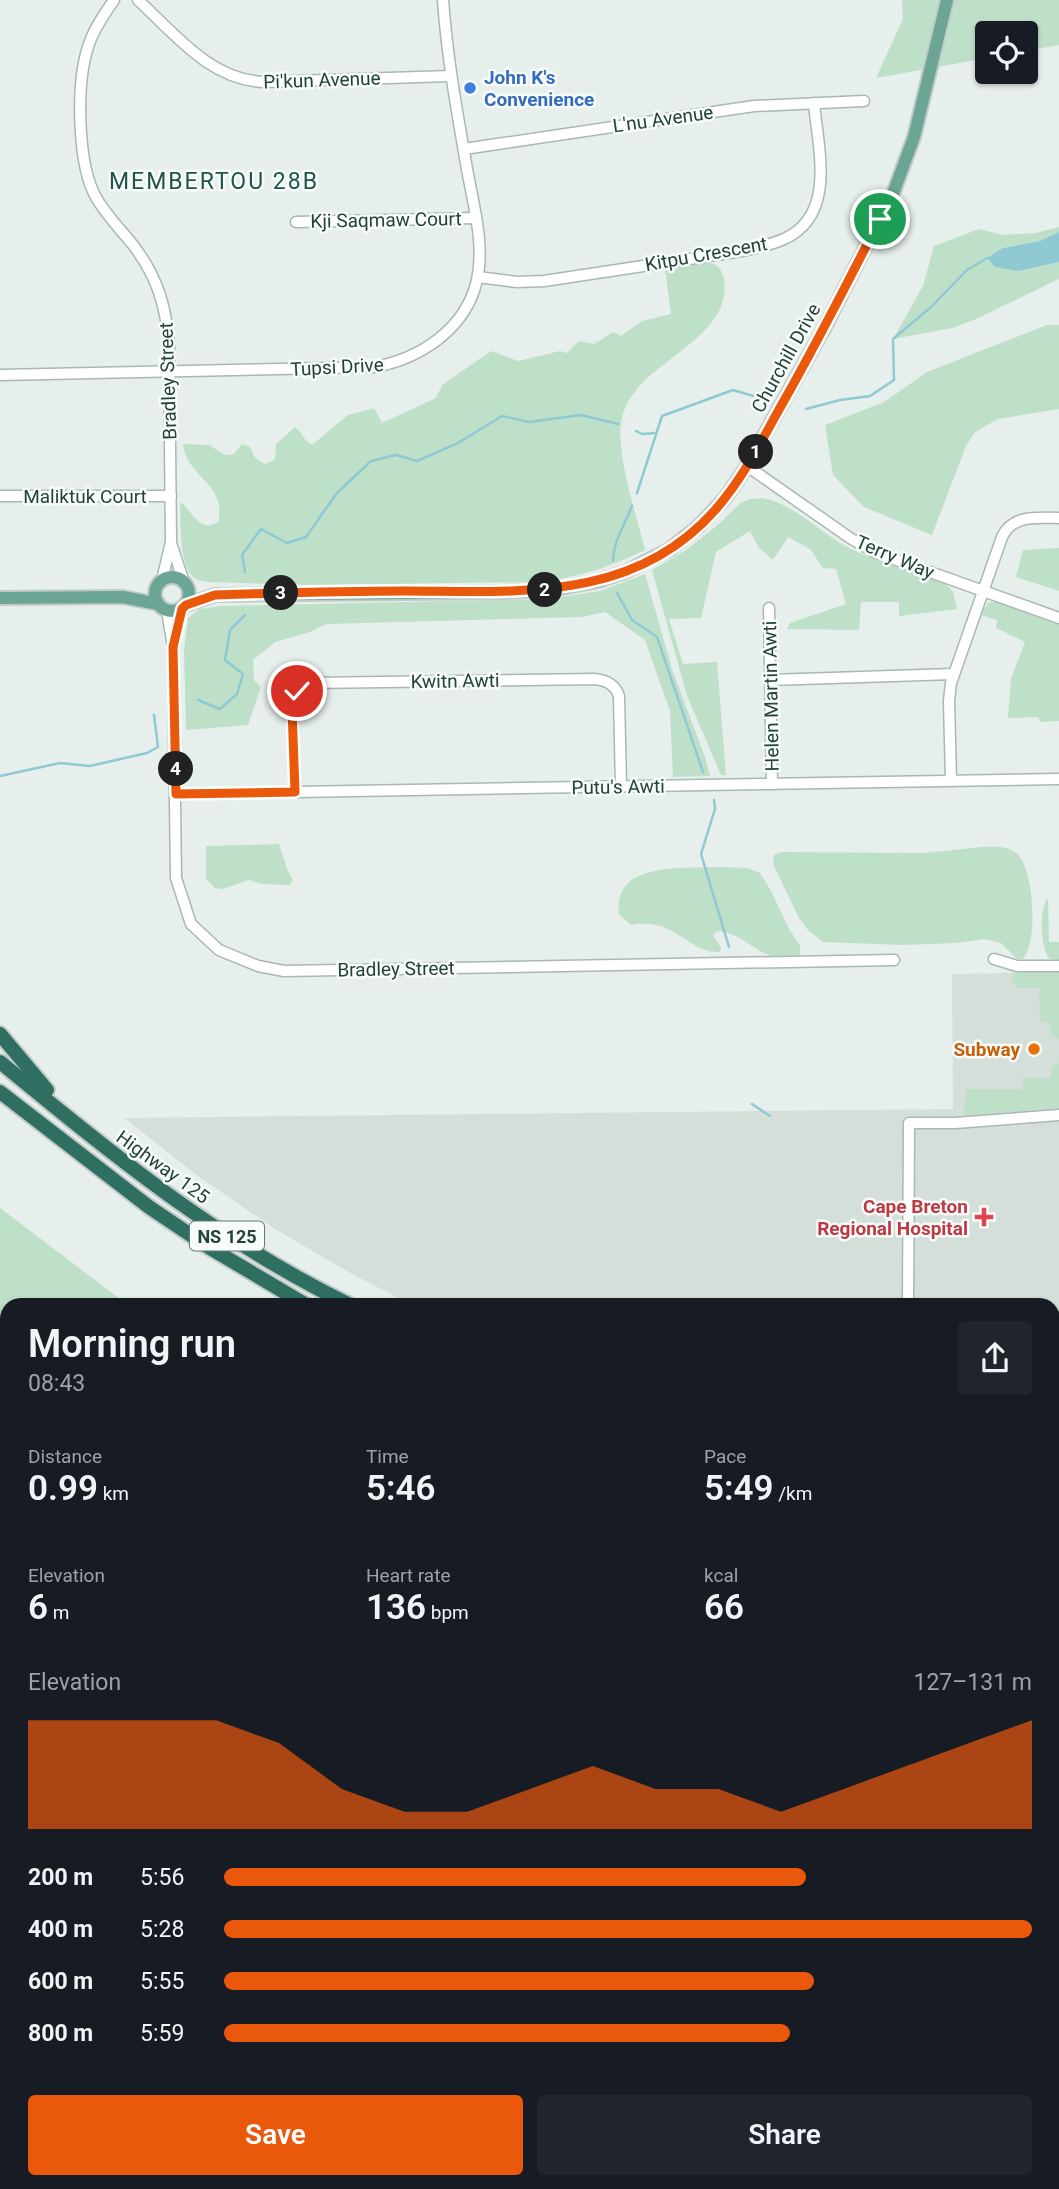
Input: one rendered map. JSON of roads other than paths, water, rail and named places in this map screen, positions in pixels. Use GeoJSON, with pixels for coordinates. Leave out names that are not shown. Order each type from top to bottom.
{"type":"FeatureCollection","features":[{"type":"Feature","properties":{"kind":"highway"},"geometry":{"type":"LineString","coordinates":[[0,1034],[37,1081],[110,1153]]}},
{"type":"Feature","properties":{"kind":"highway","name":"Highway 125"},"geometry":{"type":"LineString","coordinates":[[0,1062],[155,1187],[232,1240],[285,1272],[336,1298]]}},
{"type":"Feature","properties":{"kind":"highway","name":"Highway 125"},"geometry":{"type":"LineString","coordinates":[[0,1092],[149,1207],[210,1248],[294,1298]]}},
{"type":"Feature","properties":{"kind":"highway"},"geometry":{"type":"LineString","coordinates":[[0,1105],[92,1164]]}},
{"type":"Feature","properties":{"kind":"main road","name":"Churchill Drive"},"geometry":{"type":"LineString","coordinates":[[184,607],[215,595],[533,591],[598,581],[648,562],[692,531],[720,504],[747,466],[826,325],[901,175],[925,97],[947,0]]}},
{"type":"Feature","properties":{"kind":"main road"},"geometry":{"type":"LineString","coordinates":[[0,598],[123,597],[177,611],[184,607],[190,594],[185,583],[174,577],[123,597]]}},
{"type":"Feature","properties":{"kind":"main road","name":"Churchill Drive"},"geometry":{"type":"LineString","coordinates":[[185,583],[215,595]]}},
{"type":"Feature","properties":{"kind":"main road"},"geometry":{"type":"LineString","coordinates":[[159,584],[155,600],[162,608]]}},
{"type":"Feature","properties":{"kind":"street","name":"Bradley Street"},"geometry":{"type":"LineString","coordinates":[[114,0],[94,31],[84,63],[83,161],[96,198],[142,257],[158,285],[168,327],[171,542],[159,584]]}},
{"type":"Feature","properties":{"kind":"street","name":"Pi'kun Avenue"},"geometry":{"type":"LineString","coordinates":[[138,0],[212,67],[238,79],[264,82],[450,75]]}},
{"type":"Feature","properties":{"kind":"street","name":"Tupsi Drive"},"geometry":{"type":"LineString","coordinates":[[0,375],[374,368],[398,362],[427,348],[447,332],[466,306],[478,278],[480,258],[450,75],[443,0]]}},
{"type":"Feature","properties":{"kind":"street","name":"L'nu Avenue"},"geometry":{"type":"LineString","coordinates":[[464,149],[754,106],[864,101]]}},
{"type":"Feature","properties":{"kind":"street","name":"Kitpu Crescent"},"geometry":{"type":"LineString","coordinates":[[478,278],[517,282],[544,281],[742,251],[788,237],[811,217],[820,195],[814,103]]}},
{"type":"Feature","properties":{"kind":"street","name":"Kji Saqmaw Court"},"geometry":{"type":"LineString","coordinates":[[296,222],[475,218]]}},
{"type":"Feature","properties":{"kind":"street","name":"Terry Way"},"geometry":{"type":"LineString","coordinates":[[747,466],[862,546],[1059,618]]}},
{"type":"Feature","properties":{"kind":"street","name":"Maliktuk Court"},"geometry":{"type":"LineString","coordinates":[[0,496],[171,496]]}},
{"type":"Feature","properties":{"kind":"street"},"geometry":{"type":"LineString","coordinates":[[951,781],[949,701],[953,674],[1006,529],[1021,519],[1059,518]]}},
{"type":"Feature","properties":{"kind":"street","name":"Bradley Street"},"geometry":{"type":"LineString","coordinates":[[171,542],[185,583]]}},
{"type":"Feature","properties":{"kind":"street","name":"Bradley Street"},"geometry":{"type":"LineString","coordinates":[[173,647],[184,607]]}},
{"type":"Feature","properties":{"kind":"street","name":"Bradley Street"},"geometry":{"type":"LineString","coordinates":[[162,608],[173,647],[176,878],[191,924],[219,950],[258,966],[284,971],[894,960]]}},
{"type":"Feature","properties":{"kind":"street","name":"Helen Martin Awti"},"geometry":{"type":"LineString","coordinates":[[769,608],[772,784]]}},
{"type":"Feature","properties":{"kind":"street"},"geometry":{"type":"LineString","coordinates":[[770,680],[953,674]]}},
{"type":"Feature","properties":{"kind":"street","name":"Kwitn Awti"},"geometry":{"type":"LineString","coordinates":[[295,792],[292,700],[301,687],[311,683],[606,681],[615,687],[619,696],[621,787]]}},
{"type":"Feature","properties":{"kind":"street","name":"Putu's Awti"},"geometry":{"type":"LineString","coordinates":[[176,794],[1059,779]]}},
{"type":"Feature","properties":{"kind":"street"},"geometry":{"type":"LineString","coordinates":[[993,959],[1017,966],[1059,966]]}},
{"type":"Feature","properties":{"kind":"street"},"geometry":{"type":"LineString","coordinates":[[908,1298],[909,1123],[955,1123],[1059,1115]]}},
{"type":"Feature","properties":{"kind":"water"},"geometry":{"type":"Polygon","coordinates":[[[1059,232],[1059,262],[1019,271],[995,267],[987,258],[1003,248],[1040,241],[1059,232]]]}},
{"type":"Feature","properties":{"kind":"waterway"},"geometry":{"type":"LineString","coordinates":[[806,409],[870,396],[894,380],[893,339],[931,307],[967,270],[987,258]]}},
{"type":"Feature","properties":{"kind":"waterway"},"geometry":{"type":"LineString","coordinates":[[637,493],[662,416],[733,390],[764,399]]}},
{"type":"Feature","properties":{"kind":"waterway"},"geometry":{"type":"LineString","coordinates":[[245,572],[242,555],[261,529],[287,543],[306,537],[336,494],[371,461],[396,455],[417,461],[458,443],[502,416],[529,422],[581,415],[618,424]]}},
{"type":"Feature","properties":{"kind":"waterway"},"geometry":{"type":"LineString","coordinates":[[636,431],[642,434],[656,433]]}},
{"type":"Feature","properties":{"kind":"waterway"},"geometry":{"type":"LineString","coordinates":[[613,561],[617,540],[632,506]]}},
{"type":"Feature","properties":{"kind":"waterway"},"geometry":{"type":"LineString","coordinates":[[617,593],[632,620],[657,637],[703,772]]}},
{"type":"Feature","properties":{"kind":"waterway"},"geometry":{"type":"LineString","coordinates":[[198,700],[220,709],[237,694],[243,674],[225,660],[230,630],[245,615]]}},
{"type":"Feature","properties":{"kind":"waterway"},"geometry":{"type":"LineString","coordinates":[[0,776],[60,763],[90,766],[147,753],[158,747],[154,715]]}},
{"type":"Feature","properties":{"kind":"waterway"},"geometry":{"type":"LineString","coordinates":[[714,800],[715,809],[701,854],[729,947]]}},
{"type":"Feature","properties":{"kind":"waterway"},"geometry":{"type":"LineString","coordinates":[[752,1104],[770,1116]]}},
{"type":"Feature","properties":{"kind":"place","name":"John K's Convenience"},"geometry":{"type":"Point","coordinates":[470,88]}},
{"type":"Feature","properties":{"kind":"place","name":"Subway"},"geometry":{"type":"Point","coordinates":[1034,1049]}},
{"type":"Feature","properties":{"kind":"place","name":"Cape Breton Regional Hospital"},"geometry":{"type":"Point","coordinates":[984,1217]}},
{"type":"Feature","properties":{"kind":"district","name":"MEMBERTOU 28B"},"geometry":{"type":"Point","coordinates":[214,181]}}]}
